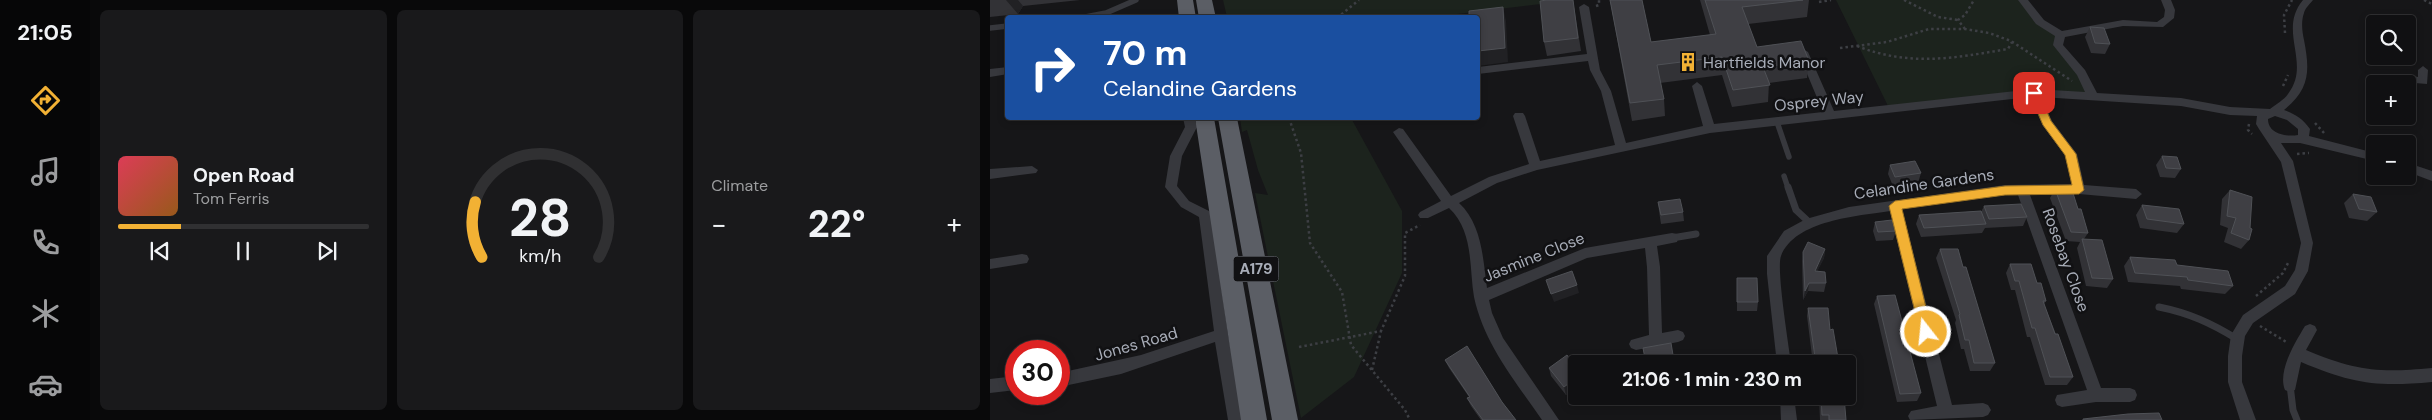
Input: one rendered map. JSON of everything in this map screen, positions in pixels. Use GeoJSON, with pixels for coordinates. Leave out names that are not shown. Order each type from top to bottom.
{"type":"FeatureCollection","features":[{"type":"Feature","properties":{"kind":"highway"},"geometry":{"type":"LineString","coordinates":[[1204,0],[1207,15]]}},
{"type":"Feature","properties":{"kind":"highway","name":"A179"},"geometry":{"type":"LineString","coordinates":[[1204,120],[1254,420]]}},
{"type":"Feature","properties":{"kind":"highway","name":"A179"},"geometry":{"type":"LineString","coordinates":[[1228,120],[1285,420]]}},
{"type":"Feature","properties":{"kind":"street"},"geometry":{"type":"LineString","coordinates":[[2023,0],[2040,22],[2060,35],[2123,23],[2159,24],[2169,18],[2170,10],[2166,0]]}},
{"type":"Feature","properties":{"kind":"street"},"geometry":{"type":"LineString","coordinates":[[2248,420],[2235,382],[2237,339],[2248,319],[2290,290],[2301,271],[2308,243],[2287,161],[2261,121],[2262,117],[2292,101],[2301,77],[2304,62],[2296,28],[2297,15],[2300,6],[2308,0]]}},
{"type":"Feature","properties":{"kind":"street"},"geometry":{"type":"LineString","coordinates":[[1584,7],[1595,70],[1606,92],[1621,147]]}},
{"type":"Feature","properties":{"kind":"street"},"geometry":{"type":"LineString","coordinates":[[2060,35],[2058,45],[2064,54],[2085,74],[2092,96]]}},
{"type":"Feature","properties":{"kind":"street"},"geometry":{"type":"LineString","coordinates":[[1803,52],[1831,117]]}},
{"type":"Feature","properties":{"kind":"street"},"geometry":{"type":"LineString","coordinates":[[1480,71],[1593,57]]}},
{"type":"Feature","properties":{"kind":"street"},"geometry":{"type":"LineString","coordinates":[[991,75],[1005,71]]}},
{"type":"Feature","properties":{"kind":"street"},"geometry":{"type":"LineString","coordinates":[[1697,86],[1710,129]]}},
{"type":"Feature","properties":{"kind":"street"},"geometry":{"type":"LineString","coordinates":[[2034,93],[2047,123],[2071,154],[2079,190],[2136,194]]}},
{"type":"Feature","properties":{"kind":"street","name":"Osprey Way"},"geometry":{"type":"LineString","coordinates":[[1424,215],[1493,180],[1536,166],[1710,129],[2034,93],[2181,102],[2230,111],[2284,114],[2332,144]]}},
{"type":"Feature","properties":{"kind":"street"},"geometry":{"type":"LineString","coordinates":[[2287,161],[2291,149],[2305,133],[2292,101]]}},
{"type":"Feature","properties":{"kind":"street","name":"Osprey Way"},"geometry":{"type":"LineString","coordinates":[[2230,111],[2266,130]]}},
{"type":"Feature","properties":{"kind":"street"},"geometry":{"type":"LineString","coordinates":[[1519,116],[1536,166]]}},
{"type":"Feature","properties":{"kind":"street"},"geometry":{"type":"LineString","coordinates":[[1189,120],[1191,127],[1178,145],[1171,170],[1171,187],[1185,204],[1206,214],[1221,334],[1236,420]]}},
{"type":"Feature","properties":{"kind":"street"},"geometry":{"type":"LineString","coordinates":[[2266,130],[2281,139],[2332,144],[2366,154]]}},
{"type":"Feature","properties":{"kind":"street"},"geometry":{"type":"LineString","coordinates":[[1399,132],[1442,195],[1451,201],[1467,220],[1473,234],[1481,297],[1492,330],[1511,363],[1551,420]]}},
{"type":"Feature","properties":{"kind":"street"},"geometry":{"type":"LineString","coordinates":[[990,174],[1032,170]]}},
{"type":"Feature","properties":{"kind":"street"},"geometry":{"type":"LineString","coordinates":[[2416,170],[2432,176]]}},
{"type":"Feature","properties":{"kind":"street","name":"Rosebay Close"},"geometry":{"type":"LineString","coordinates":[[2079,190],[2022,190],[2096,395]]}},
{"type":"Feature","properties":{"kind":"street","name":"Celandine Gardens"},"geometry":{"type":"LineString","coordinates":[[1783,355],[1774,274],[1774,256],[1789,235],[1810,223],[1849,212],[2022,190]]}},
{"type":"Feature","properties":{"kind":"street"},"geometry":{"type":"LineString","coordinates":[[1895,206],[1946,412]]}},
{"type":"Feature","properties":{"kind":"street","name":"Jasmine Close"},"geometry":{"type":"LineString","coordinates":[[1481,297],[1585,253],[1672,238]]}},
{"type":"Feature","properties":{"kind":"street"},"geometry":{"type":"LineString","coordinates":[[1650,242],[1656,269],[1653,316],[1656,340]]}},
{"type":"Feature","properties":{"kind":"street"},"geometry":{"type":"LineString","coordinates":[[990,264],[1022,259]]}},
{"type":"Feature","properties":{"kind":"street"},"geometry":{"type":"LineString","coordinates":[[2290,385],[2291,370],[2297,351],[2310,330]]}},
{"type":"Feature","properties":{"kind":"street","name":"Jones Road"},"geometry":{"type":"LineString","coordinates":[[1070,378],[1124,368],[1167,356],[1221,334]]}},
{"type":"Feature","properties":{"kind":"street"},"geometry":{"type":"LineString","coordinates":[[1636,344],[1678,336]]}},
{"type":"Feature","properties":{"kind":"street"},"geometry":{"type":"LineString","coordinates":[[2297,351],[2325,366],[2364,376],[2391,378],[2432,376]]}},
{"type":"Feature","properties":{"kind":"street"},"geometry":{"type":"LineString","coordinates":[[990,386],[1005,385]]}},
{"type":"Feature","properties":{"kind":"street"},"geometry":{"type":"LineString","coordinates":[[2062,400],[2096,395],[2130,395]]}},
{"type":"Feature","properties":{"kind":"street"},"geometry":{"type":"LineString","coordinates":[[1788,405],[1789,420]]}},
{"type":"Feature","properties":{"kind":"street"},"geometry":{"type":"LineString","coordinates":[[1916,416],[1983,410]]}},
{"type":"Feature","properties":{"kind":"lane"},"geometry":{"type":"LineString","coordinates":[[1096,15],[1106,13],[1136,0]]}},
{"type":"Feature","properties":{"kind":"lane"},"geometry":{"type":"LineString","coordinates":[[990,28],[1005,26]]}},
{"type":"Feature","properties":{"kind":"lane"},"geometry":{"type":"LineString","coordinates":[[1777,122],[1789,157]]}},
{"type":"Feature","properties":{"kind":"lane"},"geometry":{"type":"LineString","coordinates":[[1784,176],[1796,210],[1810,223]]}},
{"type":"Feature","properties":{"kind":"lane"},"geometry":{"type":"LineString","coordinates":[[1672,238],[1696,234]]}},
{"type":"Feature","properties":{"kind":"lane"},"geometry":{"type":"LineString","coordinates":[[2159,307],[2187,313],[2209,322],[2237,339]]}},
{"type":"Feature","properties":{"kind":"lane"},"geometry":{"type":"LineString","coordinates":[[2290,385],[2290,398],[2297,420]]}},
{"type":"Feature","properties":{"kind":"path"},"geometry":{"type":"LineString","coordinates":[[1341,15],[1359,0]]}},
{"type":"Feature","properties":{"kind":"path"},"geometry":{"type":"LineString","coordinates":[[1819,2],[1831,0]]}},
{"type":"Feature","properties":{"kind":"path"},"geometry":{"type":"LineString","coordinates":[[1904,0],[1938,17],[1958,20],[1966,15],[1974,0]]}},
{"type":"Feature","properties":{"kind":"path"},"geometry":{"type":"LineString","coordinates":[[2286,41],[2283,23],[2285,10],[2292,0]]}},
{"type":"Feature","properties":{"kind":"path"},"geometry":{"type":"LineString","coordinates":[[2424,0],[2432,4]]}},
{"type":"Feature","properties":{"kind":"path"},"geometry":{"type":"LineString","coordinates":[[1958,20],[1965,29]]}},
{"type":"Feature","properties":{"kind":"path"},"geometry":{"type":"LineString","coordinates":[[1840,48],[1890,41],[1919,31],[1965,29],[1984,32],[2012,42],[2070,80],[2088,84]]}},
{"type":"Feature","properties":{"kind":"path"},"geometry":{"type":"LineString","coordinates":[[1856,46],[1893,58],[1934,62],[2008,49],[2012,42]]}},
{"type":"Feature","properties":{"kind":"path"},"geometry":{"type":"LineString","coordinates":[[2281,90],[2291,67]]}},
{"type":"Feature","properties":{"kind":"path"},"geometry":{"type":"LineString","coordinates":[[1290,120],[1301,153],[1310,243],[1342,292],[1350,345],[1405,410],[1410,420]]}},
{"type":"Feature","properties":{"kind":"path"},"geometry":{"type":"LineString","coordinates":[[2250,120],[2248,130],[2255,136]]}},
{"type":"Feature","properties":{"kind":"path"},"geometry":{"type":"LineString","coordinates":[[1372,370],[1381,331],[1405,276],[1405,233],[1423,223],[1424,215]]}},
{"type":"Feature","properties":{"kind":"path"},"geometry":{"type":"LineString","coordinates":[[2255,296],[2283,273],[2291,257]]}},
{"type":"Feature","properties":{"kind":"path"},"geometry":{"type":"LineString","coordinates":[[2248,319],[2297,351]]}},
{"type":"Feature","properties":{"kind":"path"},"geometry":{"type":"LineString","coordinates":[[1299,347],[1381,331]]}},
{"type":"Feature","properties":{"kind":"shaded area"},"geometry":{"type":"Polygon","coordinates":[[[1223,0],[1575,0],[1449,15],[1227,15],[1223,0]]]}},
{"type":"Feature","properties":{"kind":"shaded area"},"geometry":{"type":"Polygon","coordinates":[[[1836,0],[2020,0],[2058,35],[2057,45],[2073,64],[2089,96],[2034,91],[1889,108],[1836,0]]]}},
{"type":"Feature","properties":{"kind":"shaded area"},"geometry":{"type":"Polygon","coordinates":[[[1240,120],[1352,120],[1402,211],[1402,273],[1354,377],[1301,418],[1255,193],[1268,195],[1258,170],[1247,130],[1242,132],[1240,120]]]}},
{"type":"Feature","properties":{"kind":"building"},"geometry":{"type":"Polygon","coordinates":[[[1573,0],[1578,38],[1544,42],[1540,1],[1573,0]]]}},
{"type":"Feature","properties":{"kind":"building"},"geometry":{"type":"Polygon","coordinates":[[[1610,0],[1642,0],[1651,42],[1716,34],[1705,0],[1803,0],[1742,7],[1757,47],[1801,41],[1809,61],[1763,67],[1770,85],[1733,90],[1722,57],[1657,65],[1664,99],[1630,103],[1610,0]]]}},
{"type":"Feature","properties":{"kind":"building"},"geometry":{"type":"Polygon","coordinates":[[[1503,7],[1505,48],[1480,51],[1480,15],[1469,15],[1469,11],[1503,7]]]}},
{"type":"Feature","properties":{"kind":"building"},"geometry":{"type":"Polygon","coordinates":[[[2090,27],[2104,28],[2110,44],[2095,43],[2090,27]]]}},
{"type":"Feature","properties":{"kind":"building"},"geometry":{"type":"Polygon","coordinates":[[[2162,156],[2177,157],[2181,169],[2166,168],[2162,156]]]}},
{"type":"Feature","properties":{"kind":"building"},"geometry":{"type":"Polygon","coordinates":[[[1915,161],[1921,173],[1895,177],[1890,165],[1915,161]]]}},
{"type":"Feature","properties":{"kind":"building"},"geometry":{"type":"Polygon","coordinates":[[[2055,189],[2072,190],[2078,209],[2081,209],[2088,233],[2071,232],[2055,189]]]}},
{"type":"Feature","properties":{"kind":"building"},"geometry":{"type":"Polygon","coordinates":[[[2230,190],[2252,197],[2250,228],[2252,229],[2249,240],[2231,233],[2236,218],[2227,216],[2230,190]]]}},
{"type":"Feature","properties":{"kind":"building"},"geometry":{"type":"Polygon","coordinates":[[[2353,194],[2371,197],[2377,212],[2359,209],[2353,194]]]}},
{"type":"Feature","properties":{"kind":"building"},"geometry":{"type":"Polygon","coordinates":[[[1680,199],[1683,212],[1661,215],[1658,202],[1680,199]]]}},
{"type":"Feature","properties":{"kind":"building"},"geometry":{"type":"Polygon","coordinates":[[[2021,204],[2027,217],[1989,219],[1984,206],[2021,204]]]}},
{"type":"Feature","properties":{"kind":"building"},"geometry":{"type":"Polygon","coordinates":[[[2142,205],[2179,209],[2184,224],[2147,219],[2142,205]]]}},
{"type":"Feature","properties":{"kind":"building"},"geometry":{"type":"Polygon","coordinates":[[[1981,211],[1986,224],[1924,228],[1919,215],[1981,211]]]}},
{"type":"Feature","properties":{"kind":"building"},"geometry":{"type":"Polygon","coordinates":[[[1892,220],[1896,231],[1878,232],[1875,222],[1892,220]]]}},
{"type":"Feature","properties":{"kind":"building"},"geometry":{"type":"Polygon","coordinates":[[[2082,239],[2102,240],[2113,279],[2092,278],[2082,239]]]}},
{"type":"Feature","properties":{"kind":"building"},"geometry":{"type":"Polygon","coordinates":[[[1808,242],[1825,249],[1815,271],[1825,272],[1826,283],[1809,283],[1805,291],[1803,252],[1808,242]]]}},
{"type":"Feature","properties":{"kind":"building"},"geometry":{"type":"Polygon","coordinates":[[[1940,249],[1958,249],[1963,267],[1966,267],[1995,363],[1974,363],[1969,340],[1965,340],[1960,314],[1940,249]]]}},
{"type":"Feature","properties":{"kind":"building"},"geometry":{"type":"Polygon","coordinates":[[[2130,257],[2175,260],[2177,265],[2228,271],[2233,286],[2188,280],[2187,277],[2135,273],[2130,257]]]}},
{"type":"Feature","properties":{"kind":"building"},"geometry":{"type":"Polygon","coordinates":[[[2010,264],[2031,264],[2037,283],[2041,283],[2046,301],[2043,301],[2055,334],[2058,334],[2073,377],[2050,377],[2035,328],[2032,328],[2019,281],[2015,281],[2010,264]]]}},
{"type":"Feature","properties":{"kind":"building"},"geometry":{"type":"Polygon","coordinates":[[[1572,271],[1577,285],[1551,294],[1546,280],[1572,271]]]}},
{"type":"Feature","properties":{"kind":"building"},"geometry":{"type":"Polygon","coordinates":[[[1737,278],[1757,278],[1758,302],[1737,302],[1737,278]]]}},
{"type":"Feature","properties":{"kind":"building"},"geometry":{"type":"Polygon","coordinates":[[[1895,295],[1921,393],[1900,394],[1877,296],[1895,295]]]}},
{"type":"Feature","properties":{"kind":"building"},"geometry":{"type":"Polygon","coordinates":[[[1808,308],[1828,308],[1830,330],[1833,329],[1837,355],[1815,355],[1808,308]]]}},
{"type":"Feature","properties":{"kind":"building"},"geometry":{"type":"Polygon","coordinates":[[[1671,343],[1673,355],[1644,355],[1643,348],[1671,343]]]}},
{"type":"Feature","properties":{"kind":"building"},"geometry":{"type":"Polygon","coordinates":[[[1467,346],[1502,402],[1516,420],[1483,420],[1467,398],[1470,397],[1445,360],[1467,346]]]}},
{"type":"Feature","properties":{"kind":"building"},"geometry":{"type":"Polygon","coordinates":[[[1567,355],[1568,384],[1564,387],[1549,368],[1567,355]]]}},
{"type":"Feature","properties":{"kind":"building"},"geometry":{"type":"Polygon","coordinates":[[[1821,405],[1845,405],[1846,420],[1829,420],[1829,415],[1822,415],[1821,405]]]}},
{"type":"Feature","properties":{"kind":"building"},"geometry":{"type":"Polygon","coordinates":[[[2159,413],[2162,420],[2083,420],[2128,414],[2159,413]]]}},
{"type":"Feature","properties":{"kind":"place","name":"Hartfields Manor"},"geometry":{"type":"Point","coordinates":[1688,62]}},
{"type":"Feature","properties":{"kind":"route"},"geometry":{"type":"LineString","coordinates":[[1926,332],[1895,206],[2005,190],[2079,190],[2071,154],[2047,123],[2034,93]]}}]}
